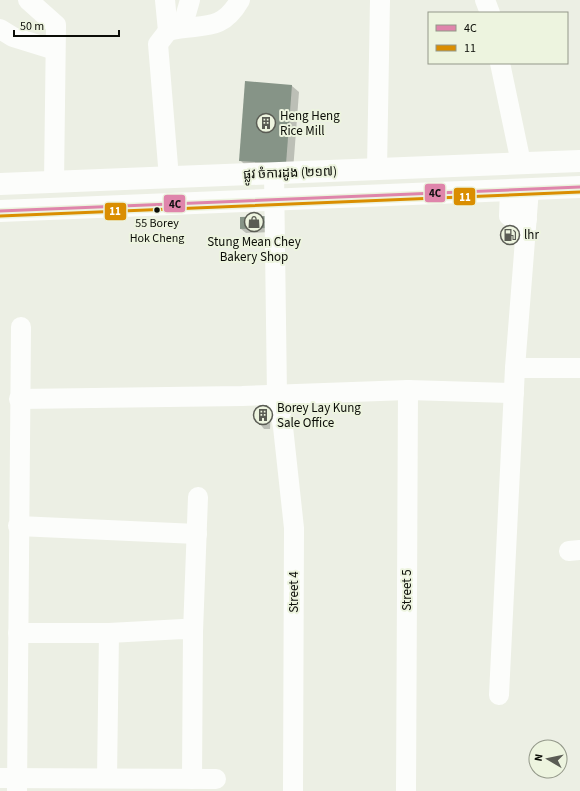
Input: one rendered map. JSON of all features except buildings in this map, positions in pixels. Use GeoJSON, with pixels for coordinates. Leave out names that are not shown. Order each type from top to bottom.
{"type":"FeatureCollection","features":[{"type":"Feature","properties":{"kind":"main road","name":"ផ្លូវ ចំការដូង (២១៧)"},"geometry":{"type":"LineString","coordinates":[[0,184],[580,161]]}},
{"type":"Feature","properties":{"kind":"main road","name":"ផ្លូវ ចំការដូង (២១៧)"},"geometry":{"type":"LineString","coordinates":[[0,211],[580,187]]}},
{"type":"Feature","properties":{"kind":"street"},"geometry":{"type":"LineString","coordinates":[[28,0],[56,25],[54,182]]}},
{"type":"Feature","properties":{"kind":"street"},"geometry":{"type":"LineString","coordinates":[[165,0],[175,30]]}},
{"type":"Feature","properties":{"kind":"street"},"geometry":{"type":"LineString","coordinates":[[170,178],[158,44],[175,30],[190,0]]}},
{"type":"Feature","properties":{"kind":"street"},"geometry":{"type":"LineString","coordinates":[[175,30],[213,25],[229,17],[240,0]]}},
{"type":"Feature","properties":{"kind":"street"},"geometry":{"type":"LineString","coordinates":[[377,169],[380,0]]}},
{"type":"Feature","properties":{"kind":"street"},"geometry":{"type":"LineString","coordinates":[[485,0],[490,12]]}},
{"type":"Feature","properties":{"kind":"street"},"geometry":{"type":"LineString","coordinates":[[0,29],[13,37],[55,50]]}},
{"type":"Feature","properties":{"kind":"street"},"geometry":{"type":"LineString","coordinates":[[500,64],[521,163]]}},
{"type":"Feature","properties":{"kind":"street","name":"Street 4"},"geometry":{"type":"LineString","coordinates":[[274,173],[277,395],[283,427],[294,528],[293,791]]}},
{"type":"Feature","properties":{"kind":"street"},"geometry":{"type":"LineString","coordinates":[[499,695],[515,368],[528,219],[514,219],[509,216],[520,189]]}},
{"type":"Feature","properties":{"kind":"street"},"geometry":{"type":"LineString","coordinates":[[21,327],[19,399],[18,632],[12,782],[107,778],[216,779]]}},
{"type":"Feature","properties":{"kind":"street"},"geometry":{"type":"LineString","coordinates":[[515,368],[580,368]]}},
{"type":"Feature","properties":{"kind":"street"},"geometry":{"type":"LineString","coordinates":[[19,399],[277,395],[408,390],[514,393]]}},
{"type":"Feature","properties":{"kind":"street","name":"Street 5"},"geometry":{"type":"LineString","coordinates":[[406,791],[408,390]]}},
{"type":"Feature","properties":{"kind":"street"},"geometry":{"type":"LineString","coordinates":[[192,779],[193,632],[198,497]]}},
{"type":"Feature","properties":{"kind":"street"},"geometry":{"type":"LineString","coordinates":[[18,526],[197,534]]}},
{"type":"Feature","properties":{"kind":"street"},"geometry":{"type":"LineString","coordinates":[[18,632],[109,633],[183,629],[193,632]]}},
{"type":"Feature","properties":{"kind":"street"},"geometry":{"type":"LineString","coordinates":[[107,778],[109,633]]}},
{"type":"Feature","properties":{"kind":"transit line","name":"4C"},"geometry":{"type":"LineString","coordinates":[[0,211],[580,187]]}},
{"type":"Feature","properties":{"kind":"transit line","name":"11"},"geometry":{"type":"LineString","coordinates":[[0,216],[580,192]]}},
{"type":"Feature","properties":{"kind":"place","name":"Heng Heng Rice Mill"},"geometry":{"type":"Point","coordinates":[266,123]}},
{"type":"Feature","properties":{"kind":"place","name":"55 Borey Hok Cheng"},"geometry":{"type":"Point","coordinates":[157,210]}},
{"type":"Feature","properties":{"kind":"place","name":"Stung Mean Chey Bakery Shop"},"geometry":{"type":"Point","coordinates":[254,222]}},
{"type":"Feature","properties":{"kind":"place","name":"lhr"},"geometry":{"type":"Point","coordinates":[510,235]}},
{"type":"Feature","properties":{"kind":"place","name":"Borey Lay Kung Sale Office"},"geometry":{"type":"Point","coordinates":[263,415]}}]}
